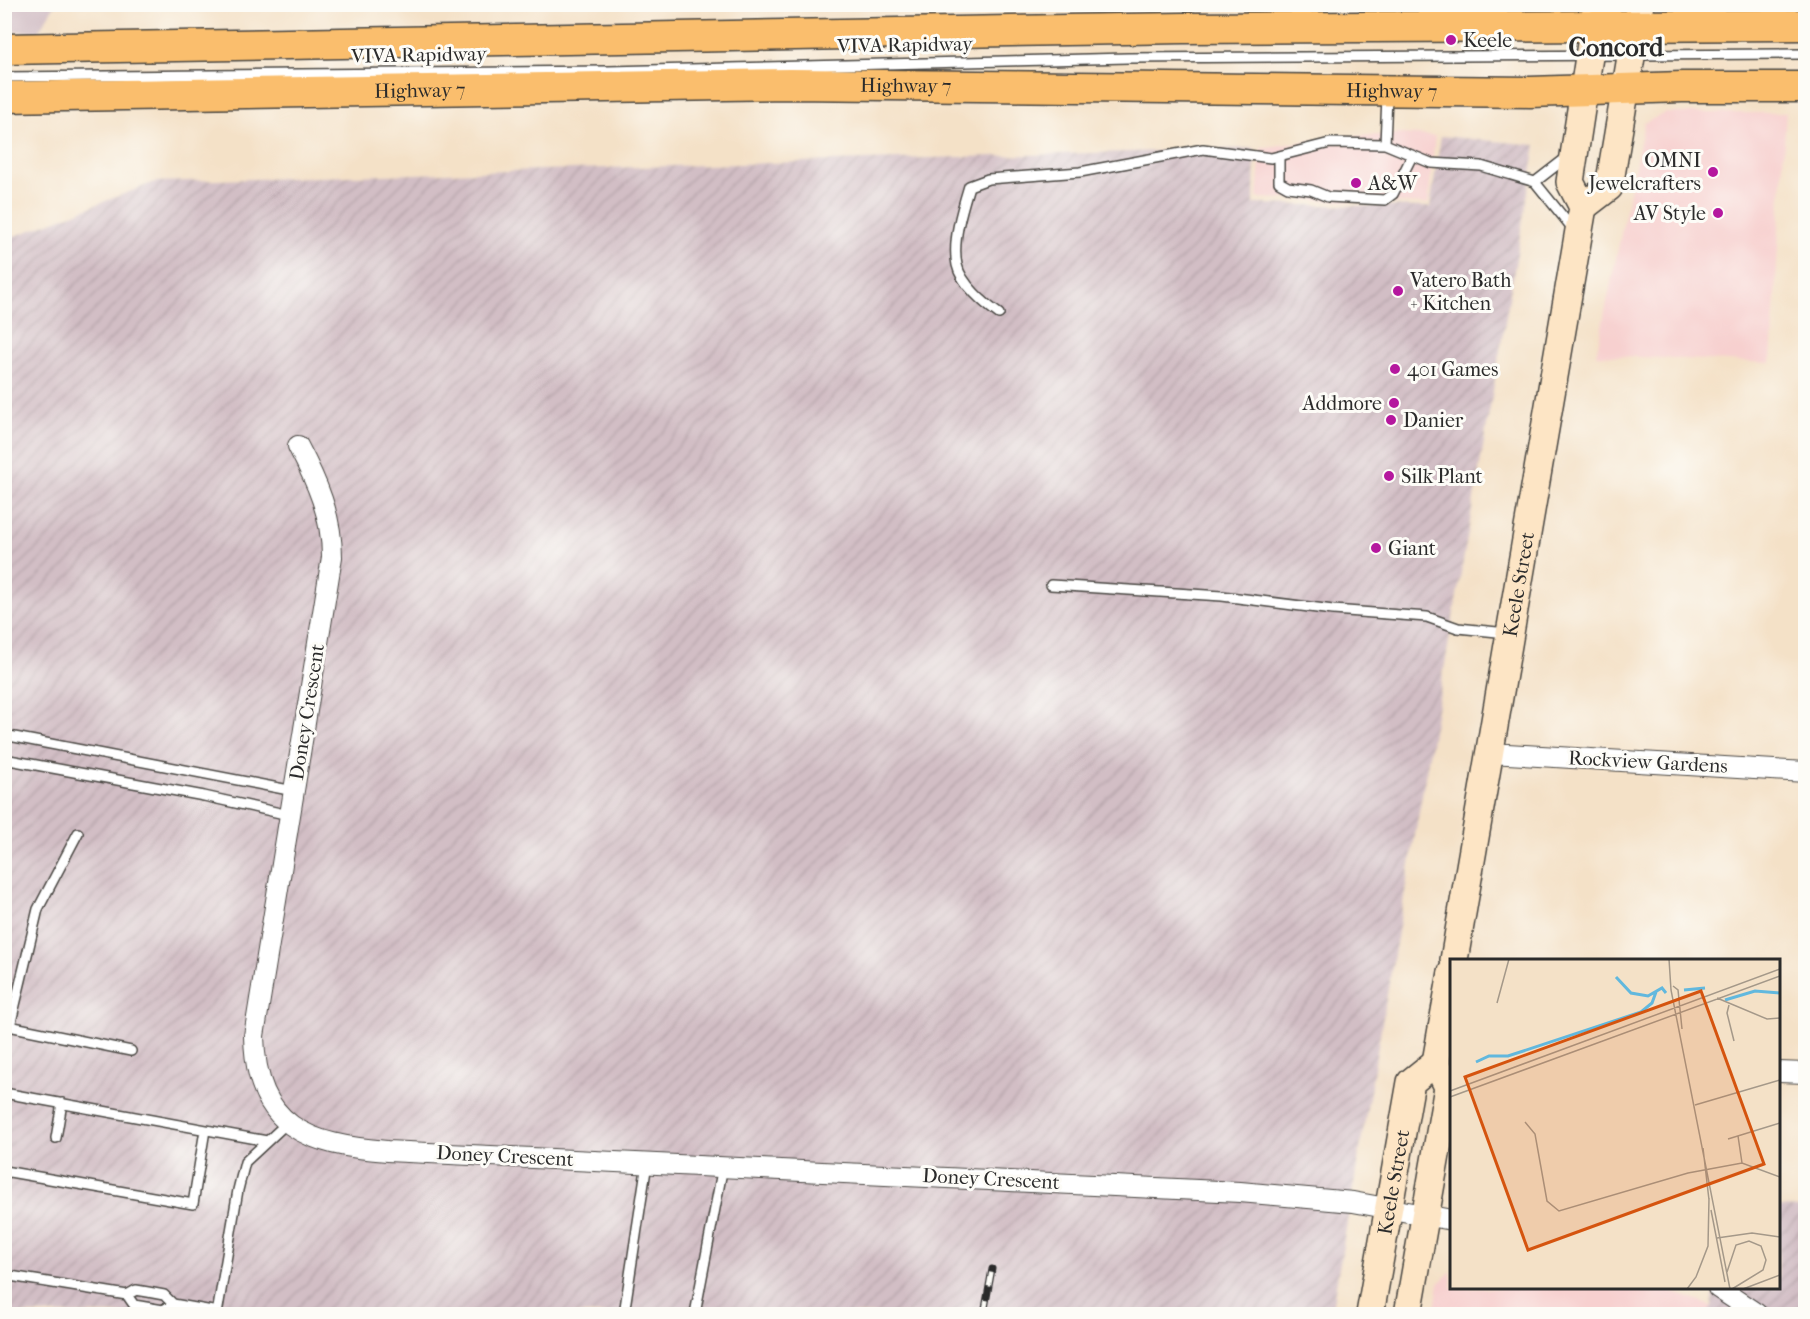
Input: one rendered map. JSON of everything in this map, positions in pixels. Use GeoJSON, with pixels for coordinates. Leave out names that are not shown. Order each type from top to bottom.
{"type":"FeatureCollection","features":[{"type":"Feature","properties":{"kind":"main road"},"geometry":{"type":"LineString","coordinates":[[1596,15],[1570,182],[1583,207],[1609,187],[1639,15]]}},
{"type":"Feature","properties":{"kind":"main road"},"geometry":{"type":"LineString","coordinates":[[4,49],[1136,29],[1596,15],[1639,15],[1806,25]]}},
{"type":"Feature","properties":{"kind":"main road","name":"Highway 7"},"geometry":{"type":"LineString","coordinates":[[4,97],[93,86],[790,84],[1530,92],[1682,87],[1806,87]]}},
{"type":"Feature","properties":{"kind":"main road","name":"Keele Street"},"geometry":{"type":"LineString","coordinates":[[1454,959],[1583,207]]}},
{"type":"Feature","properties":{"kind":"main road"},"geometry":{"type":"LineString","coordinates":[[1436,1062],[1450,983]]}},
{"type":"Feature","properties":{"kind":"main road","name":"Keele Street"},"geometry":{"type":"LineString","coordinates":[[1370,1314],[1411,1082],[1436,1062],[1448,1087],[1438,1218],[1408,1314]]}},
{"type":"Feature","properties":{"kind":"street","name":"Doney Crescent"},"geometry":{"type":"LineString","coordinates":[[298,446],[319,489],[332,536],[328,587],[254,1036],[257,1069],[263,1087],[271,1102],[288,1122],[304,1134],[319,1141],[352,1148],[1240,1192],[1389,1208],[1438,1218]]}},
{"type":"Feature","properties":{"kind":"street","name":"Rockview Gardens"},"geometry":{"type":"LineString","coordinates":[[1490,753],[1806,772]]}},
{"type":"Feature","properties":{"kind":"street"},"geometry":{"type":"LineString","coordinates":[[1780,1072],[1806,1074]]}},
{"type":"Feature","properties":{"kind":"street"},"geometry":{"type":"LineString","coordinates":[[1721,1289],[1756,1314]]}},
{"type":"Feature","properties":{"kind":"lane","name":"VIVA Rapidway"},"geometry":{"type":"LineString","coordinates":[[4,77],[93,86],[1128,58],[1806,54]]}},
{"type":"Feature","properties":{"kind":"lane"},"geometry":{"type":"LineString","coordinates":[[1385,144],[1387,89]]}},
{"type":"Feature","properties":{"kind":"lane"},"geometry":{"type":"LineString","coordinates":[[999,314],[979,300],[957,266],[959,218],[969,186],[988,179],[1080,172],[1203,149],[1271,158],[1330,142],[1385,144],[1431,163],[1481,166],[1535,182],[1578,236]]}},
{"type":"Feature","properties":{"kind":"lane"},"geometry":{"type":"LineString","coordinates":[[1535,182],[1575,151]]}},
{"type":"Feature","properties":{"kind":"lane"},"geometry":{"type":"LineString","coordinates":[[1279,156],[1279,182],[1288,188],[1311,190],[1328,197],[1385,200],[1393,194],[1412,156]]}},
{"type":"Feature","properties":{"kind":"lane"},"geometry":{"type":"LineString","coordinates":[[1051,585],[1222,596],[1333,610],[1427,617],[1458,628],[1511,634]]}},
{"type":"Feature","properties":{"kind":"lane"},"geometry":{"type":"LineString","coordinates":[[4,735],[294,791]]}},
{"type":"Feature","properties":{"kind":"lane"},"geometry":{"type":"LineString","coordinates":[[4,759],[204,796],[290,815]]}},
{"type":"Feature","properties":{"kind":"lane"},"geometry":{"type":"LineString","coordinates":[[78,833],[38,909],[7,1026],[130,1052]]}},
{"type":"Feature","properties":{"kind":"lane"},"geometry":{"type":"LineString","coordinates":[[4,1093],[267,1141]]}},
{"type":"Feature","properties":{"kind":"lane"},"geometry":{"type":"LineString","coordinates":[[56,1138],[62,1103]]}},
{"type":"Feature","properties":{"kind":"lane"},"geometry":{"type":"LineString","coordinates":[[4,1275],[127,1295],[136,1290],[164,1295],[173,1304],[193,1311],[218,1313],[245,1162],[288,1122]]}},
{"type":"Feature","properties":{"kind":"lane"},"geometry":{"type":"LineString","coordinates":[[4,1171],[193,1204],[205,1130]]}},
{"type":"Feature","properties":{"kind":"lane"},"geometry":{"type":"LineString","coordinates":[[624,1314],[647,1163]]}},
{"type":"Feature","properties":{"kind":"lane"},"geometry":{"type":"LineString","coordinates":[[694,1314],[723,1166]]}},
{"type":"Feature","properties":{"kind":"lane"},"geometry":{"type":"LineString","coordinates":[[127,1295],[134,1305],[163,1310],[173,1304]]}},
{"type":"Feature","properties":{"kind":"shaded area"},"geometry":{"type":"Polygon","coordinates":[[[5,4],[55,5],[38,32],[5,31],[5,4]]]}},
{"type":"Feature","properties":{"kind":"shaded area"},"geometry":{"type":"Polygon","coordinates":[[[1665,113],[1786,113],[1771,363],[1596,355],[1644,123],[1665,113]]]}},
{"type":"Feature","properties":{"kind":"shaded area"},"geometry":{"type":"Polygon","coordinates":[[[1403,134],[1435,136],[1428,204],[1257,198],[1261,148],[1335,137],[1403,134]]]}},
{"type":"Feature","properties":{"kind":"shaded area"},"geometry":{"type":"Polygon","coordinates":[[[1441,136],[1536,145],[1331,1314],[5,1314],[5,240],[155,182],[1255,148],[1254,204],[1430,207],[1441,136]]]}},
{"type":"Feature","properties":{"kind":"shaded area"},"geometry":{"type":"Polygon","coordinates":[[[1780,1207],[1805,1208],[1805,1314],[1707,1314],[1712,1306],[1714,1289],[1780,1289],[1780,1207]]]}},
{"type":"Feature","properties":{"kind":"shaded area"},"geometry":{"type":"Polygon","coordinates":[[[1450,1272],[1450,1289],[1664,1289],[1712,1306],[1707,1314],[1434,1314],[1439,1283],[1450,1272]]]}},
{"type":"Feature","properties":{"kind":"railway"},"geometry":{"type":"LineString","coordinates":[[984,1314],[992,1269]]}},
{"type":"Feature","properties":{"kind":"place","name":"Keele"},"geometry":{"type":"Point","coordinates":[1451,40]}},
{"type":"Feature","properties":{"kind":"place","name":"OMNI Jewelcrafters"},"geometry":{"type":"Point","coordinates":[1713,172]}},
{"type":"Feature","properties":{"kind":"place","name":"A&W"},"geometry":{"type":"Point","coordinates":[1356,183]}},
{"type":"Feature","properties":{"kind":"place","name":"AV Style"},"geometry":{"type":"Point","coordinates":[1718,213]}},
{"type":"Feature","properties":{"kind":"place","name":"Vatero Bath + Kitchen"},"geometry":{"type":"Point","coordinates":[1398,291]}},
{"type":"Feature","properties":{"kind":"place","name":"401 Games"},"geometry":{"type":"Point","coordinates":[1395,369]}},
{"type":"Feature","properties":{"kind":"place","name":"Addmore"},"geometry":{"type":"Point","coordinates":[1394,403]}},
{"type":"Feature","properties":{"kind":"place","name":"Danier"},"geometry":{"type":"Point","coordinates":[1391,420]}},
{"type":"Feature","properties":{"kind":"place","name":"Silk Plant"},"geometry":{"type":"Point","coordinates":[1389,476]}},
{"type":"Feature","properties":{"kind":"place","name":"Giant"},"geometry":{"type":"Point","coordinates":[1376,548]}},
{"type":"Feature","properties":{"kind":"district","name":"Concord"},"geometry":{"type":"Point","coordinates":[1616,47]}}]}
